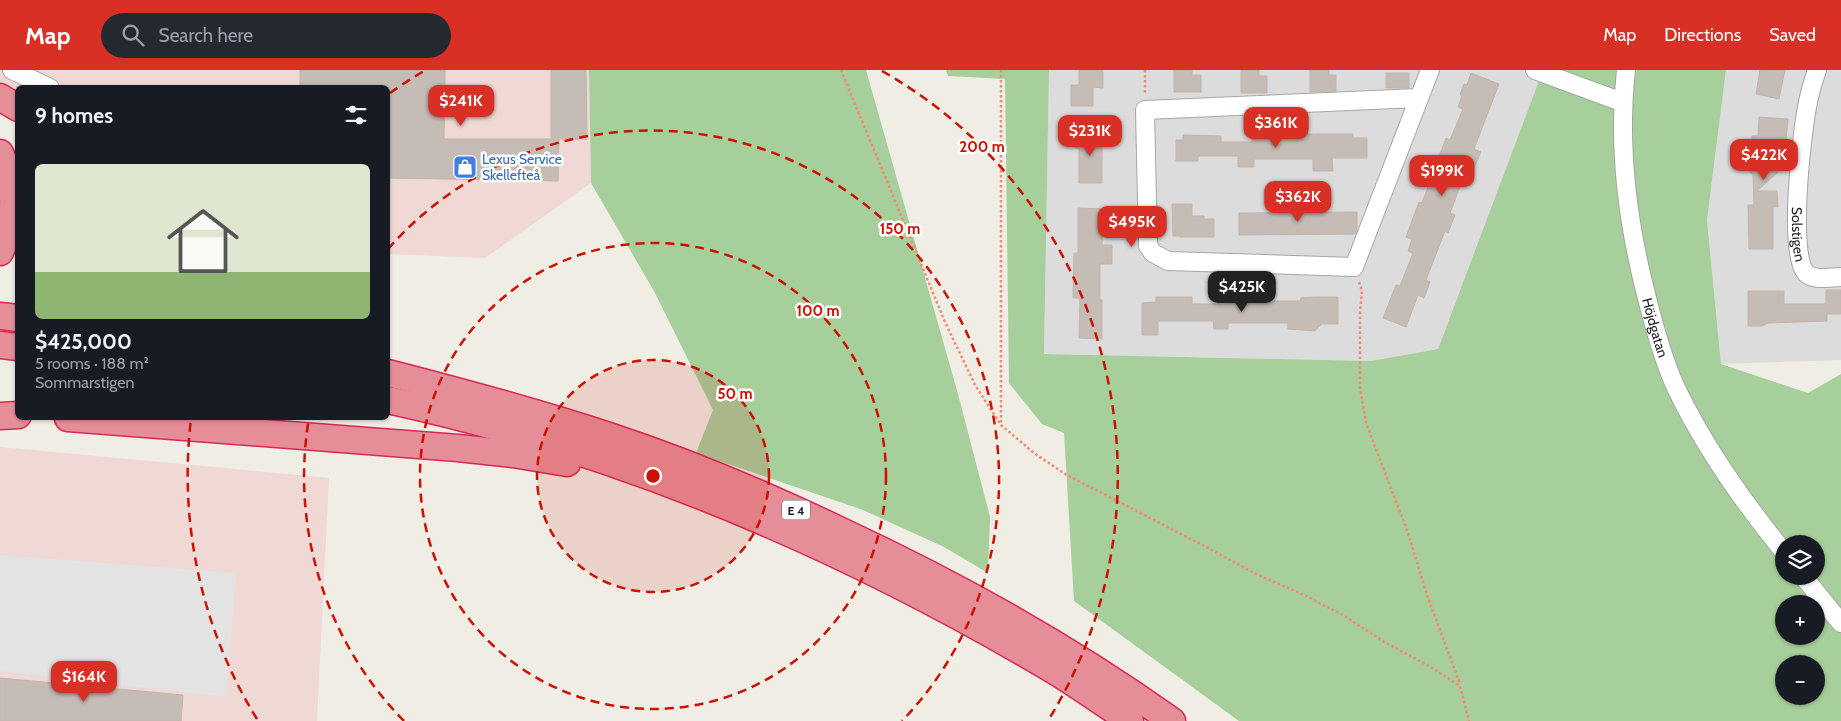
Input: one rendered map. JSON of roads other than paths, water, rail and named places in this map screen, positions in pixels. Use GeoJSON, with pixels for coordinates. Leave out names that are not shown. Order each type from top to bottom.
{"type":"FeatureCollection","features":[{"type":"Feature","properties":{"kind":"highway"},"geometry":{"type":"LineString","coordinates":[[0,97],[15,106]]}},
{"type":"Feature","properties":{"kind":"highway"},"geometry":{"type":"LineString","coordinates":[[0,153],[10,183],[13,206],[11,226],[0,252]]}},
{"type":"Feature","properties":{"kind":"highway"},"geometry":{"type":"LineString","coordinates":[[0,316],[15,318]]}},
{"type":"Feature","properties":{"kind":"highway"},"geometry":{"type":"LineString","coordinates":[[0,345],[15,347]]}},
{"type":"Feature","properties":{"kind":"highway","name":"E 4"},"geometry":{"type":"LineString","coordinates":[[390,374],[469,394],[610,437],[775,500],[960,590],[1068,652],[1128,690],[1172,721]]}},
{"type":"Feature","properties":{"kind":"highway","name":"E 4"},"geometry":{"type":"LineString","coordinates":[[390,400],[435,410],[568,449],[685,489],[804,538],[861,565],[945,609],[1056,672],[1130,721]]}},
{"type":"Feature","properties":{"kind":"highway"},"geometry":{"type":"LineString","coordinates":[[0,416],[15,415]]}},
{"type":"Feature","properties":{"kind":"highway"},"geometry":{"type":"LineString","coordinates":[[94,420],[408,444],[512,454],[685,489]]}},
{"type":"Feature","properties":{"kind":"street"},"geometry":{"type":"LineString","coordinates":[[12,70],[44,85]]}},
{"type":"Feature","properties":{"kind":"street"},"geometry":{"type":"LineString","coordinates":[[1418,98],[1145,110],[1148,246],[1153,253],[1168,261],[1354,267],[1430,70]]}},
{"type":"Feature","properties":{"kind":"street"},"geometry":{"type":"LineString","coordinates":[[1535,70],[1622,102]]}},
{"type":"Feature","properties":{"kind":"street","name":"Höjdgatan"},"geometry":{"type":"LineString","coordinates":[[1626,70],[1622,102],[1623,161],[1631,227],[1641,276],[1658,339],[1677,390],[1702,437],[1775,540]]}},
{"type":"Feature","properties":{"kind":"street","name":"Solstigen"},"geometry":{"type":"LineString","coordinates":[[1816,70],[1807,106],[1800,153],[1797,196],[1798,255],[1808,275],[1819,278],[1841,276]]}},
{"type":"Feature","properties":{"kind":"street"},"geometry":{"type":"LineString","coordinates":[[1810,585],[1841,623]]}},
{"type":"Feature","properties":{"kind":"place","name":"Lexus Service Skellefteå"},"geometry":{"type":"Point","coordinates":[465,167]}}]}
